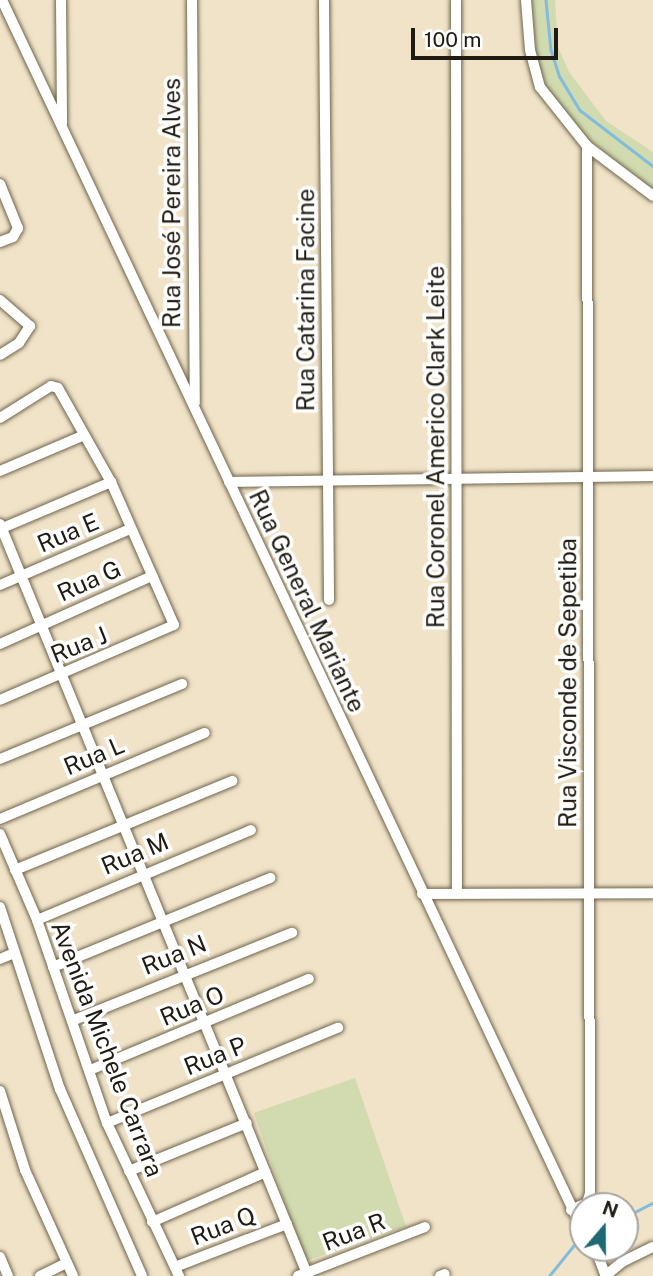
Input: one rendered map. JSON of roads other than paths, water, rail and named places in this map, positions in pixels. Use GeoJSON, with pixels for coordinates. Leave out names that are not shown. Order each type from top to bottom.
{"type":"FeatureCollection","features":[{"type":"Feature","properties":{"kind":"street","name":"Rua General Mariante"},"geometry":{"type":"LineString","coordinates":[[2,0],[569,1206]]}},
{"type":"Feature","properties":{"kind":"street"},"geometry":{"type":"LineString","coordinates":[[61,0],[62,126]]}},
{"type":"Feature","properties":{"kind":"street","name":"Rua José Pereira Alves"},"geometry":{"type":"LineString","coordinates":[[192,0],[195,407]]}},
{"type":"Feature","properties":{"kind":"street","name":"Rua Catarina Facine"},"geometry":{"type":"LineString","coordinates":[[324,0],[329,600]]}},
{"type":"Feature","properties":{"kind":"street","name":"Rua Coronel Americo Clark Leite"},"geometry":{"type":"LineString","coordinates":[[456,0],[457,894]]}},
{"type":"Feature","properties":{"kind":"street"},"geometry":{"type":"LineString","coordinates":[[526,0],[530,50],[540,88],[587,146],[653,196]]}},
{"type":"Feature","properties":{"kind":"street","name":"Rua Visconde de Sepetiba"},"geometry":{"type":"LineString","coordinates":[[587,146],[590,1192]]}},
{"type":"Feature","properties":{"kind":"street"},"geometry":{"type":"LineString","coordinates":[[0,184],[12,211],[17,233],[0,242]]}},
{"type":"Feature","properties":{"kind":"street"},"geometry":{"type":"LineString","coordinates":[[0,300],[30,326],[19,343],[0,355]]}},
{"type":"Feature","properties":{"kind":"street"},"geometry":{"type":"LineString","coordinates":[[0,418],[45,390],[58,388],[82,436],[111,482],[152,576]]}},
{"type":"Feature","properties":{"kind":"street"},"geometry":{"type":"LineString","coordinates":[[0,471],[82,436]]}},
{"type":"Feature","properties":{"kind":"street"},"geometry":{"type":"LineString","coordinates":[[229,482],[653,476]]}},
{"type":"Feature","properties":{"kind":"street"},"geometry":{"type":"LineString","coordinates":[[111,482],[1,527],[186,972],[287,1224],[304,1275]]}},
{"type":"Feature","properties":{"kind":"street","name":"Rua E"},"geometry":{"type":"LineString","coordinates":[[0,584],[130,529]]}},
{"type":"Feature","properties":{"kind":"street","name":"Rua G"},"geometry":{"type":"LineString","coordinates":[[0,644],[152,576]]}},
{"type":"Feature","properties":{"kind":"street","name":"Rua J"},"geometry":{"type":"LineString","coordinates":[[0,700],[173,629],[152,576]]}},
{"type":"Feature","properties":{"kind":"street"},"geometry":{"type":"LineString","coordinates":[[0,759],[182,684]]}},
{"type":"Feature","properties":{"kind":"street","name":"Rua L"},"geometry":{"type":"LineString","coordinates":[[0,819],[205,733]]}},
{"type":"Feature","properties":{"kind":"street"},"geometry":{"type":"LineString","coordinates":[[15,870],[232,781]]}},
{"type":"Feature","properties":{"kind":"street","name":"Rua M"},"geometry":{"type":"LineString","coordinates":[[37,920],[144,872],[251,830]]}},
{"type":"Feature","properties":{"kind":"street","name":"Avenida Michele Carrara"},"geometry":{"type":"LineString","coordinates":[[0,834],[37,920],[74,1020],[107,1122],[177,1272]]}},
{"type":"Feature","properties":{"kind":"street"},"geometry":{"type":"LineString","coordinates":[[53,967],[270,878]]}},
{"type":"Feature","properties":{"kind":"street"},"geometry":{"type":"LineString","coordinates":[[422,894],[653,892]]}},
{"type":"Feature","properties":{"kind":"street"},"geometry":{"type":"LineString","coordinates":[[0,907],[65,1100],[142,1276]]}},
{"type":"Feature","properties":{"kind":"street","name":"Rua N"},"geometry":{"type":"LineString","coordinates":[[74,1020],[186,972],[292,933]]}},
{"type":"Feature","properties":{"kind":"street"},"geometry":{"type":"LineString","coordinates":[[0,958],[14,953]]}},
{"type":"Feature","properties":{"kind":"street","name":"Rua O"},"geometry":{"type":"LineString","coordinates":[[90,1070],[309,979]]}},
{"type":"Feature","properties":{"kind":"street","name":"Rua P"},"geometry":{"type":"LineString","coordinates":[[107,1122],[338,1028]]}},
{"type":"Feature","properties":{"kind":"street"},"geometry":{"type":"LineString","coordinates":[[0,1091],[25,1170],[73,1276]]}},
{"type":"Feature","properties":{"kind":"street"},"geometry":{"type":"LineString","coordinates":[[129,1171],[247,1123]]}},
{"type":"Feature","properties":{"kind":"street"},"geometry":{"type":"LineString","coordinates":[[152,1222],[266,1172]]}},
{"type":"Feature","properties":{"kind":"street","name":"Rua Q"},"geometry":{"type":"LineString","coordinates":[[177,1272],[287,1224]]}},
{"type":"Feature","properties":{"kind":"street","name":"Rua R"},"geometry":{"type":"LineString","coordinates":[[304,1275],[425,1227]]}},
{"type":"Feature","properties":{"kind":"street"},"geometry":{"type":"LineString","coordinates":[[605,1275],[653,1247]]}},
{"type":"Feature","properties":{"kind":"street"},"geometry":{"type":"LineString","coordinates":[[0,1257],[8,1276]]}},
{"type":"Feature","properties":{"kind":"street"},"geometry":{"type":"LineString","coordinates":[[40,1276],[67,1263]]}},
{"type":"Feature","properties":{"kind":"waterway"},"geometry":{"type":"LineString","coordinates":[[546,0],[551,50],[560,77],[580,110],[653,166]]}},
{"type":"Feature","properties":{"kind":"waterway"},"geometry":{"type":"LineString","coordinates":[[639,1210],[653,1203]]}},
{"type":"Feature","properties":{"kind":"waterway"},"geometry":{"type":"LineString","coordinates":[[549,1276],[569,1251]]}}]}
